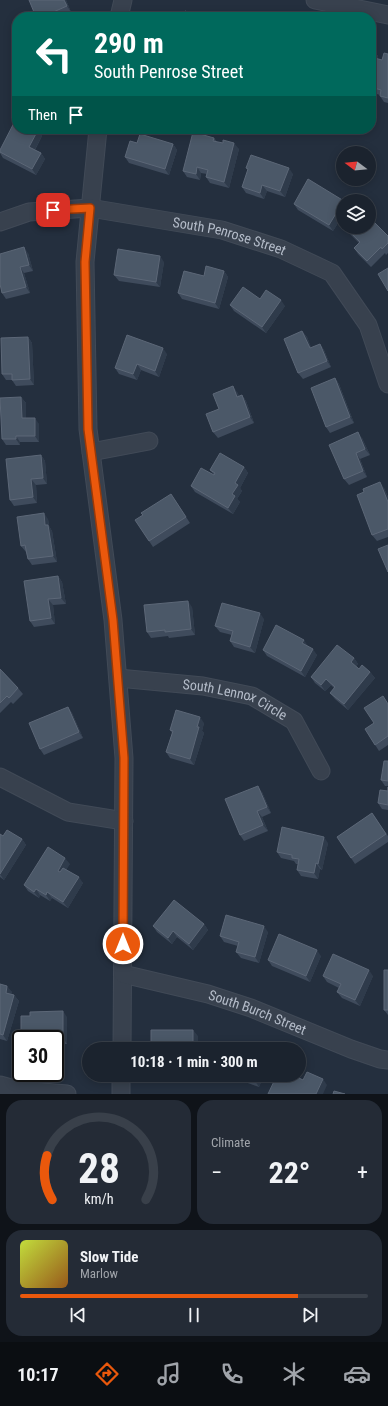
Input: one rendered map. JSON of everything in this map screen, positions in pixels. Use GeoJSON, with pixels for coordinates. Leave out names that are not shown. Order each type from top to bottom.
{"type":"FeatureCollection","features":[{"type":"Feature","properties":{"kind":"street"},"geometry":{"type":"LineString","coordinates":[[120,12],[123,0]]}},
{"type":"Feature","properties":{"kind":"street"},"geometry":{"type":"LineString","coordinates":[[315,0],[373,12]]}},
{"type":"Feature","properties":{"kind":"street"},"geometry":{"type":"LineString","coordinates":[[376,13],[388,15]]}},
{"type":"Feature","properties":{"kind":"street"},"geometry":{"type":"LineString","coordinates":[[97,134],[85,262],[88,429],[113,620],[124,758],[122,1042]]}},
{"type":"Feature","properties":{"kind":"street","name":"South Penrose Street"},"geometry":{"type":"LineString","coordinates":[[0,222],[29,212],[90,208],[222,230],[282,249],[332,273],[368,325],[388,384]]}},
{"type":"Feature","properties":{"kind":"street"},"geometry":{"type":"LineString","coordinates":[[91,452],[149,441]]}},
{"type":"Feature","properties":{"kind":"street","name":"South Lennox Circle"},"geometry":{"type":"LineString","coordinates":[[118,678],[203,686],[252,696],[294,721],[321,771]]}},
{"type":"Feature","properties":{"kind":"street"},"geometry":{"type":"LineString","coordinates":[[0,776],[68,812],[124,820]]}},
{"type":"Feature","properties":{"kind":"street","name":"South Burch Street"},"geometry":{"type":"LineString","coordinates":[[123,974],[208,994],[251,1008],[351,1049],[380,1059],[388,1060]]}},
{"type":"Feature","properties":{"kind":"street"},"geometry":{"type":"LineString","coordinates":[[121,1082],[121,1094]]}},
{"type":"Feature","properties":{"kind":"street"},"geometry":{"type":"LineString","coordinates":[[0,1085],[18,1090],[67,1094]]}},
{"type":"Feature","properties":{"kind":"building"},"geometry":{"type":"Polygon","coordinates":[[[29,0],[64,0],[67,6],[53,12],[34,12],[29,0]]]}},
{"type":"Feature","properties":{"kind":"building"},"geometry":{"type":"Polygon","coordinates":[[[384,53],[388,54],[388,98],[380,96],[381,90],[376,88],[376,58],[382,60],[384,53]]]}},
{"type":"Feature","properties":{"kind":"building"},"geometry":{"type":"Polygon","coordinates":[[[12,127],[12,134],[36,134],[29,147],[41,153],[32,169],[0,152],[12,127]]]}},
{"type":"Feature","properties":{"kind":"building"},"geometry":{"type":"Polygon","coordinates":[[[140,134],[173,144],[165,169],[125,157],[130,141],[137,143],[140,134]]]}},
{"type":"Feature","properties":{"kind":"building"},"geometry":{"type":"Polygon","coordinates":[[[192,134],[200,134],[214,138],[213,141],[223,143],[223,140],[234,143],[224,182],[206,177],[208,170],[197,167],[196,174],[183,171],[192,134]]]}},
{"type":"Feature","properties":{"kind":"building"},"geometry":{"type":"Polygon","coordinates":[[[251,155],[289,168],[280,191],[262,185],[260,193],[242,187],[248,169],[246,168],[251,155]]]}},
{"type":"Feature","properties":{"kind":"building"},"geometry":{"type":"Polygon","coordinates":[[[308,179],[336,196],[336,214],[329,225],[294,204],[308,179]]]}},
{"type":"Feature","properties":{"kind":"building"},"geometry":{"type":"Polygon","coordinates":[[[376,224],[388,236],[388,243],[382,249],[381,247],[367,261],[354,248],[360,242],[352,234],[376,234],[376,224]]]}},
{"type":"Feature","properties":{"kind":"building"},"geometry":{"type":"Polygon","coordinates":[[[24,247],[29,265],[20,267],[26,287],[2,293],[0,284],[0,254],[24,247]]]}},
{"type":"Feature","properties":{"kind":"building"},"geometry":{"type":"Polygon","coordinates":[[[118,249],[160,256],[156,282],[114,275],[118,249]]]}},
{"type":"Feature","properties":{"kind":"building"},"geometry":{"type":"Polygon","coordinates":[[[206,266],[224,271],[215,303],[178,293],[184,271],[204,276],[206,266]]]}},
{"type":"Feature","properties":{"kind":"building"},"geometry":{"type":"Polygon","coordinates":[[[388,268],[388,291],[378,274],[388,268]]]}},
{"type":"Feature","properties":{"kind":"building"},"geometry":{"type":"Polygon","coordinates":[[[243,287],[260,299],[266,290],[281,300],[262,327],[230,305],[243,287]]]}},
{"type":"Feature","properties":{"kind":"building"},"geometry":{"type":"Polygon","coordinates":[[[302,331],[310,348],[320,344],[327,361],[298,373],[284,339],[302,331]]]}},
{"type":"Feature","properties":{"kind":"building"},"geometry":{"type":"Polygon","coordinates":[[[127,335],[163,348],[155,371],[137,364],[133,374],[115,368],[127,335]]]}},
{"type":"Feature","properties":{"kind":"building"},"geometry":{"type":"Polygon","coordinates":[[[28,337],[30,379],[12,380],[12,374],[2,374],[1,338],[28,337]]]}},
{"type":"Feature","properties":{"kind":"building"},"geometry":{"type":"Polygon","coordinates":[[[335,378],[350,417],[326,427],[311,388],[335,378]]]}},
{"type":"Feature","properties":{"kind":"building"},"geometry":{"type":"Polygon","coordinates":[[[233,386],[237,397],[242,395],[250,417],[213,432],[206,414],[219,409],[213,394],[233,386]]]}},
{"type":"Feature","properties":{"kind":"building"},"geometry":{"type":"Polygon","coordinates":[[[21,397],[22,418],[35,418],[35,436],[16,436],[16,439],[2,439],[0,398],[21,397]]]}},
{"type":"Feature","properties":{"kind":"building"},"geometry":{"type":"Polygon","coordinates":[[[358,432],[365,449],[356,453],[363,471],[344,479],[329,445],[358,432]]]}},
{"type":"Feature","properties":{"kind":"building"},"geometry":{"type":"Polygon","coordinates":[[[220,453],[244,467],[235,483],[238,485],[232,494],[235,496],[228,508],[191,486],[201,468],[214,475],[215,473],[210,470],[220,453]]]}},
{"type":"Feature","properties":{"kind":"building"},"geometry":{"type":"Polygon","coordinates":[[[41,455],[43,478],[31,479],[33,497],[10,500],[6,459],[41,455]]]}},
{"type":"Feature","properties":{"kind":"building"},"geometry":{"type":"Polygon","coordinates":[[[380,482],[388,502],[388,529],[372,535],[357,495],[364,492],[363,489],[380,482]]]}},
{"type":"Feature","properties":{"kind":"building"},"geometry":{"type":"Polygon","coordinates":[[[171,494],[186,517],[149,541],[135,520],[143,515],[141,513],[171,494]]]}},
{"type":"Feature","properties":{"kind":"building"},"geometry":{"type":"Polygon","coordinates":[[[44,513],[45,525],[48,525],[53,556],[28,559],[25,545],[21,546],[17,517],[44,513]]]}},
{"type":"Feature","properties":{"kind":"building"},"geometry":{"type":"Polygon","coordinates":[[[388,545],[388,572],[378,549],[388,545]]]}},
{"type":"Feature","properties":{"kind":"building"},"geometry":{"type":"Polygon","coordinates":[[[58,576],[61,598],[48,599],[51,618],[30,621],[24,581],[58,576]]]}},
{"type":"Feature","properties":{"kind":"building"},"geometry":{"type":"Polygon","coordinates":[[[188,601],[191,629],[165,632],[165,630],[147,632],[144,605],[188,601]]]}},
{"type":"Feature","properties":{"kind":"building"},"geometry":{"type":"Polygon","coordinates":[[[222,603],[260,613],[250,647],[230,641],[233,631],[215,626],[222,603]]]}},
{"type":"Feature","properties":{"kind":"building"},"geometry":{"type":"Polygon","coordinates":[[[276,625],[304,640],[302,643],[313,649],[301,671],[263,650],[276,625]]]}},
{"type":"Feature","properties":{"kind":"building"},"geometry":{"type":"Polygon","coordinates":[[[337,645],[354,658],[351,662],[359,669],[362,665],[370,672],[344,704],[330,693],[335,687],[326,679],[321,685],[311,677],[337,645]]]}},
{"type":"Feature","properties":{"kind":"building"},"geometry":{"type":"Polygon","coordinates":[[[0,669],[18,688],[9,698],[7,696],[0,703],[0,669]]]}},
{"type":"Feature","properties":{"kind":"building"},"geometry":{"type":"Polygon","coordinates":[[[383,696],[388,704],[388,736],[375,745],[365,729],[374,723],[364,708],[383,696]]]}},
{"type":"Feature","properties":{"kind":"building"},"geometry":{"type":"Polygon","coordinates":[[[68,707],[79,732],[40,749],[29,723],[68,707]]]}},
{"type":"Feature","properties":{"kind":"building"},"geometry":{"type":"Polygon","coordinates":[[[176,710],[200,717],[197,727],[199,727],[190,759],[166,752],[173,731],[170,730],[176,710]]]}},
{"type":"Feature","properties":{"kind":"building"},"geometry":{"type":"Polygon","coordinates":[[[384,761],[388,761],[388,781],[381,780],[384,761]]]}},
{"type":"Feature","properties":{"kind":"building"},"geometry":{"type":"Polygon","coordinates":[[[258,786],[267,807],[257,811],[263,825],[240,835],[225,799],[258,786]]]}},
{"type":"Feature","properties":{"kind":"building"},"geometry":{"type":"Polygon","coordinates":[[[380,790],[388,791],[388,805],[378,803],[380,790]]]}},
{"type":"Feature","properties":{"kind":"building"},"geometry":{"type":"Polygon","coordinates":[[[372,813],[386,834],[351,858],[337,837],[372,813]]]}},
{"type":"Feature","properties":{"kind":"building"},"geometry":{"type":"Polygon","coordinates":[[[282,827],[324,837],[318,864],[316,863],[314,873],[297,870],[299,859],[292,858],[292,855],[277,852],[282,827]]]}},
{"type":"Feature","properties":{"kind":"building"},"geometry":{"type":"Polygon","coordinates":[[[7,830],[22,839],[0,874],[0,834],[3,836],[7,830]]]}},
{"type":"Feature","properties":{"kind":"building"},"geometry":{"type":"Polygon","coordinates":[[[48,847],[65,858],[58,871],[60,872],[63,868],[79,877],[63,902],[47,892],[46,895],[36,889],[34,892],[24,885],[48,847]]]}},
{"type":"Feature","properties":{"kind":"building"},"geometry":{"type":"Polygon","coordinates":[[[174,900],[204,924],[189,944],[173,931],[168,938],[153,926],[174,900]]]}},
{"type":"Feature","properties":{"kind":"building"},"geometry":{"type":"Polygon","coordinates":[[[226,915],[264,926],[255,957],[236,952],[239,942],[220,936],[226,915]]]}},
{"type":"Feature","properties":{"kind":"building"},"geometry":{"type":"Polygon","coordinates":[[[279,934],[317,950],[306,976],[268,960],[279,934]]]}},
{"type":"Feature","properties":{"kind":"building"},"geometry":{"type":"Polygon","coordinates":[[[333,954],[369,970],[355,1000],[337,992],[341,984],[323,976],[333,954]]]}},
{"type":"Feature","properties":{"kind":"building"},"geometry":{"type":"Polygon","coordinates":[[[384,970],[388,970],[388,1010],[384,1010],[384,970]]]}},
{"type":"Feature","properties":{"kind":"building"},"geometry":{"type":"Polygon","coordinates":[[[0,984],[7,986],[6,993],[14,995],[3,1035],[0,1034],[0,984]]]}},
{"type":"Feature","properties":{"kind":"building"},"geometry":{"type":"Polygon","coordinates":[[[63,1011],[63,1030],[21,1030],[21,1016],[30,1016],[30,1012],[63,1011]]]}},
{"type":"Feature","properties":{"kind":"building"},"geometry":{"type":"Polygon","coordinates":[[[151,1030],[193,1030],[193,1042],[151,1042],[151,1030]]]}},
{"type":"Feature","properties":{"kind":"building"},"geometry":{"type":"Polygon","coordinates":[[[307,1072],[323,1079],[316,1094],[268,1094],[274,1082],[306,1082],[307,1072]]]}},
{"type":"Feature","properties":{"kind":"building"},"geometry":{"type":"Polygon","coordinates":[[[334,1091],[345,1094],[333,1094],[334,1091]]]}},
{"type":"Feature","properties":{"kind":"route"},"geometry":{"type":"LineString","coordinates":[[53,210],[90,208],[85,262],[88,429],[113,620],[124,758],[123,944]]}}]}
